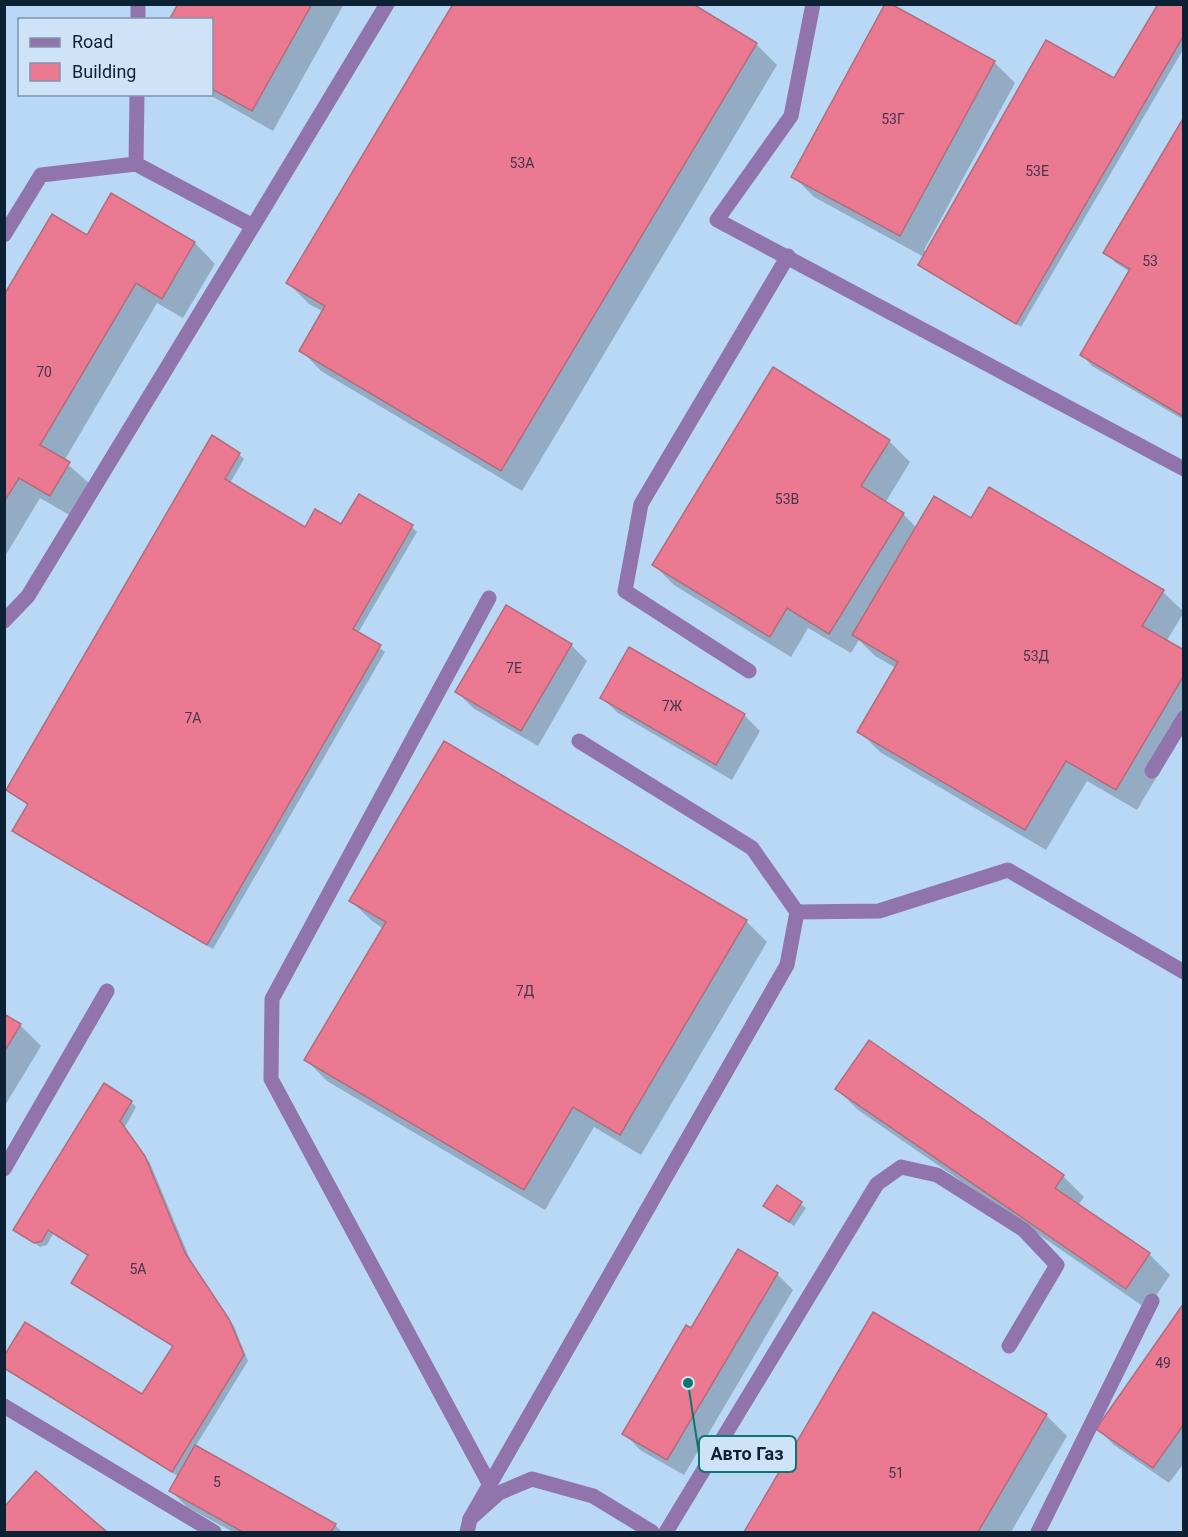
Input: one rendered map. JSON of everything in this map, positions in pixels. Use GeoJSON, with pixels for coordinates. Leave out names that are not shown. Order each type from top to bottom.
{"type":"FeatureCollection","features":[{"type":"Feature","properties":{"kind":"lane"},"geometry":{"type":"LineString","coordinates":[[4,621],[28,596],[387,4]]}},
{"type":"Feature","properties":{"kind":"lane"},"geometry":{"type":"LineString","coordinates":[[813,4],[791,116],[717,220],[1184,469]]}},
{"type":"Feature","properties":{"kind":"lane"},"geometry":{"type":"LineString","coordinates":[[136,164],[137,96]]}},
{"type":"Feature","properties":{"kind":"lane"},"geometry":{"type":"LineString","coordinates":[[4,235],[41,175],[136,164],[253,226]]}},
{"type":"Feature","properties":{"kind":"lane"},"geometry":{"type":"LineString","coordinates":[[749,671],[625,591],[641,504],[788,256]]}},
{"type":"Feature","properties":{"kind":"lane"},"geometry":{"type":"LineString","coordinates":[[489,598],[272,999],[271,1079],[490,1485]]}},
{"type":"Feature","properties":{"kind":"lane"},"geometry":{"type":"LineString","coordinates":[[1152,771],[1184,718]]}},
{"type":"Feature","properties":{"kind":"lane"},"geometry":{"type":"LineString","coordinates":[[468,1526],[787,964],[797,912],[752,848],[579,741]]}},
{"type":"Feature","properties":{"kind":"lane"},"geometry":{"type":"LineString","coordinates":[[797,912],[879,911],[1008,870],[1184,972]]}},
{"type":"Feature","properties":{"kind":"lane"},"geometry":{"type":"LineString","coordinates":[[4,1169],[107,991]]}},
{"type":"Feature","properties":{"kind":"lane"},"geometry":{"type":"LineString","coordinates":[[666,1533],[877,1184],[901,1167],[937,1175],[1024,1230],[1057,1265],[1009,1346]]}},
{"type":"Feature","properties":{"kind":"lane"},"geometry":{"type":"LineString","coordinates":[[1038,1533],[1152,1301]]}},
{"type":"Feature","properties":{"kind":"lane"},"geometry":{"type":"LineString","coordinates":[[4,1406],[214,1533]]}},
{"type":"Feature","properties":{"kind":"lane"},"geometry":{"type":"LineString","coordinates":[[468,1526],[499,1492],[532,1479],[593,1496],[652,1533]]}},
{"type":"Feature","properties":{"kind":"building"},"geometry":{"type":"Polygon","coordinates":[[[178,4],[312,4],[252,111],[213,90],[213,18],[170,18],[178,4]]]}},
{"type":"Feature","properties":{"kind":"building"},"geometry":{"type":"Polygon","coordinates":[[[453,4],[693,4],[757,43],[501,471],[299,351],[325,306],[286,283],[453,4]]]}},
{"type":"Feature","properties":{"kind":"building"},"geometry":{"type":"Polygon","coordinates":[[[885,4],[891,4],[995,61],[900,236],[791,177],[885,4]]]}},
{"type":"Feature","properties":{"kind":"building"},"geometry":{"type":"Polygon","coordinates":[[[1158,4],[1184,4],[1184,35],[1016,324],[918,265],[1046,40],[1114,78],[1158,4]]]}},
{"type":"Feature","properties":{"kind":"building"},"geometry":{"type":"Polygon","coordinates":[[[1184,117],[1184,417],[1080,355],[1130,269],[1103,253],[1184,117]]]}},
{"type":"Feature","properties":{"kind":"building"},"geometry":{"type":"Polygon","coordinates":[[[111,193],[195,242],[162,299],[136,283],[40,445],[70,462],[50,496],[19,478],[4,502],[4,295],[52,214],[87,235],[111,193]]]}},
{"type":"Feature","properties":{"kind":"building"},"geometry":{"type":"Polygon","coordinates":[[[773,367],[890,440],[861,486],[904,513],[829,634],[787,608],[770,637],[652,565],[773,367]]]}},
{"type":"Feature","properties":{"kind":"building"},"geometry":{"type":"Polygon","coordinates":[[[212,435],[240,453],[225,479],[305,527],[315,509],[341,524],[359,494],[413,525],[353,629],[381,645],[207,945],[12,831],[28,804],[6,790],[212,435]]]}},
{"type":"Feature","properties":{"kind":"building"},"geometry":{"type":"Polygon","coordinates":[[[989,487],[1164,590],[1142,626],[1184,650],[1184,675],[1116,790],[1066,761],[1025,830],[857,732],[898,662],[852,635],[934,496],[971,518],[989,487]]]}},
{"type":"Feature","properties":{"kind":"building"},"geometry":{"type":"Polygon","coordinates":[[[506,605],[572,644],[521,731],[455,692],[506,605]]]}},
{"type":"Feature","properties":{"kind":"building"},"geometry":{"type":"Polygon","coordinates":[[[629,647],[745,714],[716,765],[600,698],[629,647]]]}},
{"type":"Feature","properties":{"kind":"building"},"geometry":{"type":"Polygon","coordinates":[[[444,741],[747,920],[620,1135],[573,1107],[524,1190],[304,1060],[386,922],[349,901],[444,741]]]}},
{"type":"Feature","properties":{"kind":"building"},"geometry":{"type":"Polygon","coordinates":[[[4,1014],[21,1024],[4,1052],[4,1014]]]}},
{"type":"Feature","properties":{"kind":"building"},"geometry":{"type":"Polygon","coordinates":[[[869,1040],[1064,1175],[1055,1188],[1150,1253],[1126,1289],[835,1089],[869,1040]]]}},
{"type":"Feature","properties":{"kind":"building"},"geometry":{"type":"Polygon","coordinates":[[[104,1083],[132,1101],[120,1121],[145,1156],[185,1253],[229,1319],[244,1355],[172,1472],[4,1368],[4,1356],[25,1322],[142,1394],[173,1346],[71,1283],[88,1255],[48,1230],[42,1241],[34,1243],[13,1230],[104,1083]]]}},
{"type":"Feature","properties":{"kind":"building"},"geometry":{"type":"Polygon","coordinates":[[[777,1185],[802,1202],[789,1222],[763,1206],[777,1185]]]}},
{"type":"Feature","properties":{"kind":"building"},"geometry":{"type":"Polygon","coordinates":[[[738,1249],[778,1273],[667,1460],[622,1434],[686,1325],[691,1328],[738,1249]]]}},
{"type":"Feature","properties":{"kind":"building"},"geometry":{"type":"Polygon","coordinates":[[[1184,1303],[1184,1424],[1153,1468],[1096,1429],[1184,1303]]]}},
{"type":"Feature","properties":{"kind":"building"},"geometry":{"type":"Polygon","coordinates":[[[873,1312],[1047,1414],[978,1532],[744,1532],[873,1312]]]}},
{"type":"Feature","properties":{"kind":"building"},"geometry":{"type":"Polygon","coordinates":[[[195,1445],[336,1524],[331,1532],[243,1532],[169,1491],[195,1445]]]}},
{"type":"Feature","properties":{"kind":"building"},"geometry":{"type":"Polygon","coordinates":[[[36,1471],[107,1532],[4,1532],[4,1507],[36,1471]]]}},
{"type":"Feature","properties":{"kind":"place","name":"Авто Газ"},"geometry":{"type":"Point","coordinates":[688,1383]}}]}
